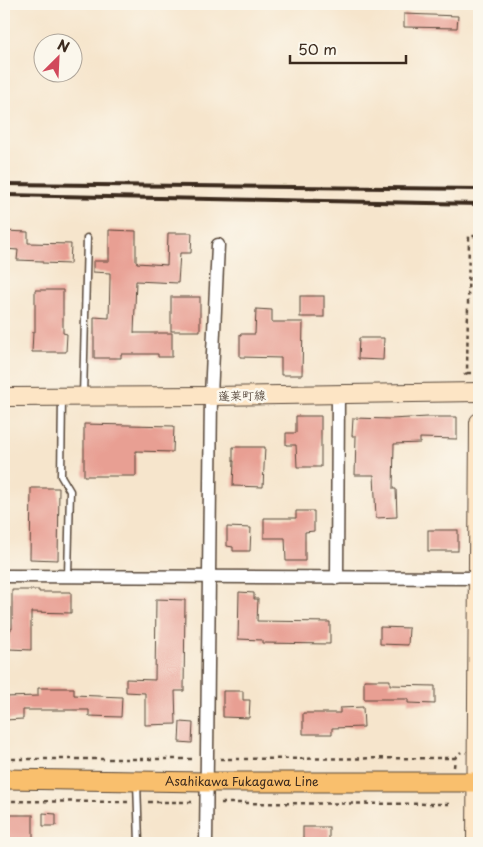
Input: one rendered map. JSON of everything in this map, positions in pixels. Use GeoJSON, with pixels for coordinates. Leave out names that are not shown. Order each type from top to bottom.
{"type":"FeatureCollection","features":[{"type":"Feature","properties":{"kind":"main road","name":"Asahikawa Fukagawa Line"},"geometry":{"type":"LineString","coordinates":[[4,779],[206,782],[478,782]]}},
{"type":"Feature","properties":{"kind":"street"},"geometry":{"type":"LineString","coordinates":[[206,843],[211,396],[218,245]]}},
{"type":"Feature","properties":{"kind":"street","name":"蓬莱町線"},"geometry":{"type":"LineString","coordinates":[[4,398],[479,392]]}},
{"type":"Feature","properties":{"kind":"street"},"geometry":{"type":"LineString","coordinates":[[337,578],[338,394]]}},
{"type":"Feature","properties":{"kind":"street"},"geometry":{"type":"LineString","coordinates":[[476,843],[478,782],[479,422]]}},
{"type":"Feature","properties":{"kind":"street"},"geometry":{"type":"LineString","coordinates":[[4,576],[479,578]]}},
{"type":"Feature","properties":{"kind":"lane"},"geometry":{"type":"LineString","coordinates":[[82,397],[87,238]]}},
{"type":"Feature","properties":{"kind":"lane"},"geometry":{"type":"LineString","coordinates":[[62,397],[61,476],[70,491],[68,576]]}},
{"type":"Feature","properties":{"kind":"lane"},"geometry":{"type":"LineString","coordinates":[[137,781],[139,843]]}},
{"type":"Feature","properties":{"kind":"path"},"geometry":{"type":"LineString","coordinates":[[467,373],[479,373]]}},
{"type":"Feature","properties":{"kind":"path"},"geometry":{"type":"LineString","coordinates":[[4,759],[455,758]]}},
{"type":"Feature","properties":{"kind":"path"},"geometry":{"type":"LineString","coordinates":[[4,801],[452,804]]}},
{"type":"Feature","properties":{"kind":"building"},"geometry":{"type":"Polygon","coordinates":[[[404,14],[458,16],[457,28],[404,27],[404,14]]]}},
{"type":"Feature","properties":{"kind":"building"},"geometry":{"type":"Polygon","coordinates":[[[109,230],[136,231],[137,263],[167,265],[168,233],[192,233],[191,253],[180,253],[178,283],[136,281],[134,333],[172,333],[172,357],[158,357],[158,354],[121,354],[121,358],[94,358],[94,317],[109,318],[110,273],[93,272],[93,261],[109,261],[109,230]]]}},
{"type":"Feature","properties":{"kind":"building"},"geometry":{"type":"Polygon","coordinates":[[[4,231],[28,232],[28,243],[71,244],[70,264],[17,260],[18,250],[4,249],[4,231]]]}},
{"type":"Feature","properties":{"kind":"building"},"geometry":{"type":"Polygon","coordinates":[[[35,290],[63,290],[63,333],[67,334],[66,352],[32,352],[33,332],[35,332],[35,290]]]}},
{"type":"Feature","properties":{"kind":"building"},"geometry":{"type":"Polygon","coordinates":[[[300,296],[324,296],[324,317],[300,317],[300,296]]]}},
{"type":"Feature","properties":{"kind":"building"},"geometry":{"type":"Polygon","coordinates":[[[171,297],[200,297],[200,331],[171,331],[171,297]]]}},
{"type":"Feature","properties":{"kind":"building"},"geometry":{"type":"Polygon","coordinates":[[[256,309],[272,310],[272,322],[303,322],[302,375],[281,375],[281,358],[240,357],[240,334],[255,334],[256,309]]]}},
{"type":"Feature","properties":{"kind":"building"},"geometry":{"type":"Polygon","coordinates":[[[359,338],[384,338],[383,360],[358,359],[359,338]]]}},
{"type":"Feature","properties":{"kind":"building"},"geometry":{"type":"Polygon","coordinates":[[[296,416],[321,416],[321,467],[297,467],[296,445],[286,445],[286,433],[296,433],[296,416]]]}},
{"type":"Feature","properties":{"kind":"building"},"geometry":{"type":"Polygon","coordinates":[[[457,417],[457,439],[420,438],[420,443],[394,444],[393,489],[396,489],[397,517],[376,518],[374,475],[355,475],[356,436],[352,436],[353,418],[391,419],[457,417]]]}},
{"type":"Feature","properties":{"kind":"building"},"geometry":{"type":"Polygon","coordinates":[[[84,424],[174,426],[173,452],[136,451],[136,476],[84,476],[84,424]]]}},
{"type":"Feature","properties":{"kind":"building"},"geometry":{"type":"Polygon","coordinates":[[[233,447],[265,447],[263,487],[233,486],[233,447]]]}},
{"type":"Feature","properties":{"kind":"building"},"geometry":{"type":"Polygon","coordinates":[[[31,488],[59,488],[58,560],[30,559],[31,488]]]}},
{"type":"Feature","properties":{"kind":"building"},"geometry":{"type":"Polygon","coordinates":[[[296,511],[314,511],[314,531],[305,532],[305,561],[286,561],[285,538],[264,538],[264,518],[296,518],[296,511]]]}},
{"type":"Feature","properties":{"kind":"building"},"geometry":{"type":"Polygon","coordinates":[[[227,527],[251,528],[250,551],[233,551],[233,547],[227,546],[227,527]]]}},
{"type":"Feature","properties":{"kind":"building"},"geometry":{"type":"Polygon","coordinates":[[[428,530],[458,530],[458,551],[428,551],[428,530]]]}},
{"type":"Feature","properties":{"kind":"building"},"geometry":{"type":"Polygon","coordinates":[[[12,590],[71,592],[71,613],[31,612],[31,650],[9,649],[10,629],[12,629],[12,590]]]}},
{"type":"Feature","properties":{"kind":"building"},"geometry":{"type":"Polygon","coordinates":[[[239,592],[254,593],[254,599],[258,599],[257,621],[330,622],[330,644],[262,643],[262,640],[238,639],[239,592]]]}},
{"type":"Feature","properties":{"kind":"building"},"geometry":{"type":"Polygon","coordinates":[[[156,599],[185,600],[184,691],[175,691],[176,724],[145,725],[145,693],[126,692],[126,679],[155,680],[156,599]]]}},
{"type":"Feature","properties":{"kind":"building"},"geometry":{"type":"Polygon","coordinates":[[[380,627],[409,628],[408,645],[380,644],[380,627]]]}},
{"type":"Feature","properties":{"kind":"building"},"geometry":{"type":"Polygon","coordinates":[[[364,680],[390,680],[390,685],[435,686],[435,704],[408,703],[408,699],[364,699],[364,680]]]}},
{"type":"Feature","properties":{"kind":"building"},"geometry":{"type":"Polygon","coordinates":[[[38,688],[74,688],[74,695],[122,697],[121,717],[89,716],[89,710],[23,710],[23,719],[4,720],[4,697],[38,696],[38,688]]]}},
{"type":"Feature","properties":{"kind":"building"},"geometry":{"type":"Polygon","coordinates":[[[223,691],[243,691],[243,700],[250,700],[249,718],[223,717],[223,691]]]}},
{"type":"Feature","properties":{"kind":"building"},"geometry":{"type":"Polygon","coordinates":[[[363,707],[364,727],[332,728],[332,734],[303,734],[303,713],[340,713],[340,708],[363,707]]]}},
{"type":"Feature","properties":{"kind":"building"},"geometry":{"type":"Polygon","coordinates":[[[180,722],[193,723],[192,743],[179,742],[180,722]]]}},
{"type":"Feature","properties":{"kind":"building"},"geometry":{"type":"Polygon","coordinates":[[[43,813],[56,814],[56,826],[43,826],[43,813]]]}},
{"type":"Feature","properties":{"kind":"building"},"geometry":{"type":"Polygon","coordinates":[[[4,815],[33,815],[33,843],[4,843],[4,815]]]}},
{"type":"Feature","properties":{"kind":"building"},"geometry":{"type":"Polygon","coordinates":[[[303,827],[329,827],[329,843],[303,843],[303,827]]]}},
{"type":"Feature","properties":{"kind":"railway"},"geometry":{"type":"LineString","coordinates":[[4,184],[479,189]]}},
{"type":"Feature","properties":{"kind":"railway"},"geometry":{"type":"LineString","coordinates":[[4,195],[479,204]]}}]}
